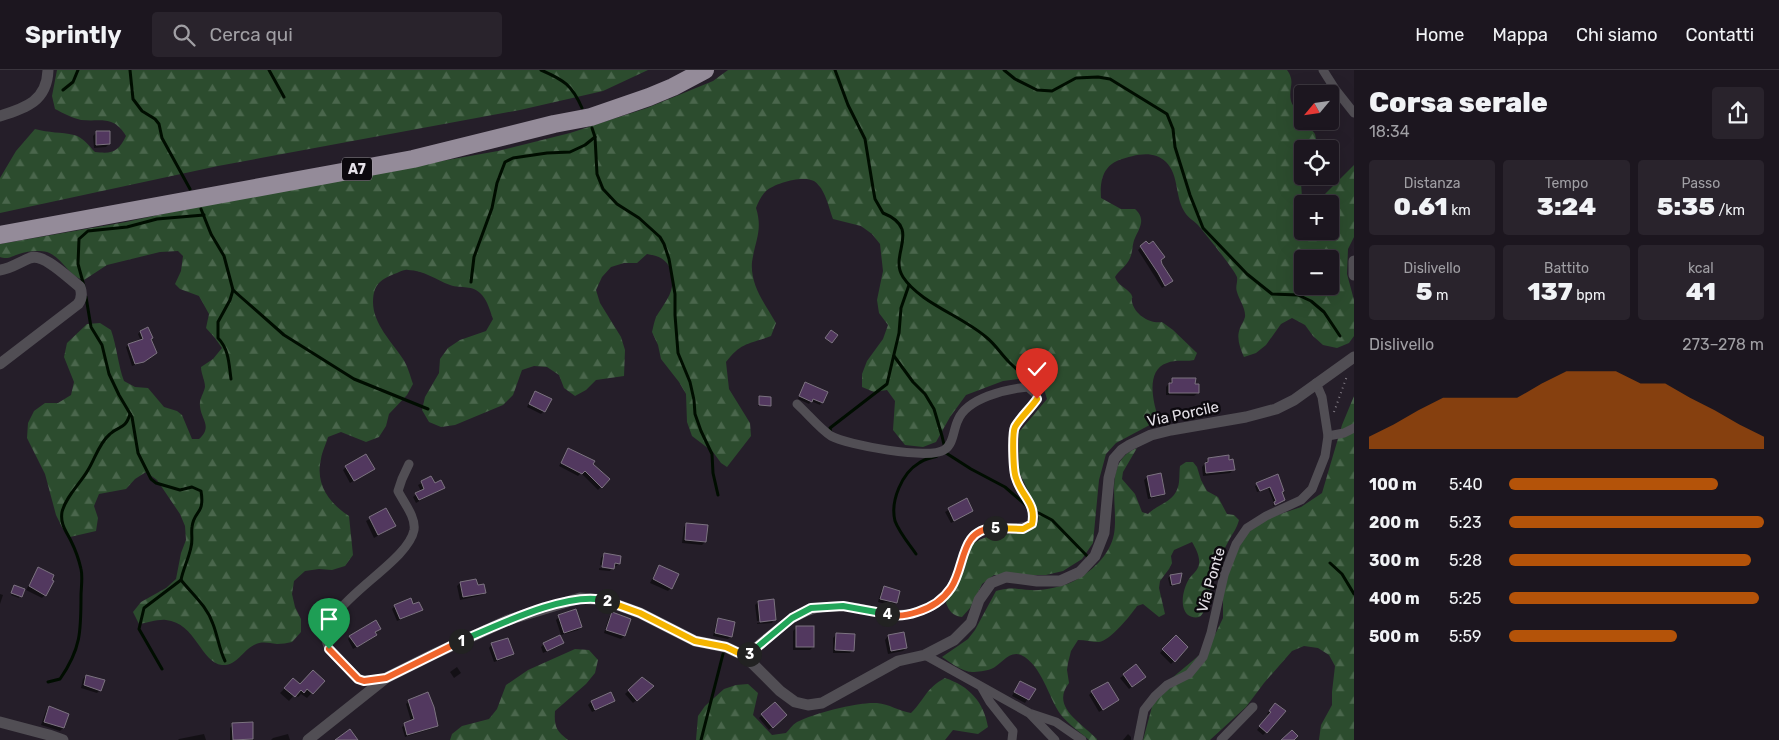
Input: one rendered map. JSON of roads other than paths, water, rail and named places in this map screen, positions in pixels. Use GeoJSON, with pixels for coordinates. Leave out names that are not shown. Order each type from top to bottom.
{"type":"FeatureCollection","features":[{"type":"Feature","properties":{"kind":"highway","name":"A7"},"geometry":{"type":"LineString","coordinates":[[0,235],[413,159],[554,124],[591,118],[673,87],[705,70]]}},
{"type":"Feature","properties":{"kind":"street"},"geometry":{"type":"LineString","coordinates":[[0,116],[39,98],[47,83],[48,70]]}},
{"type":"Feature","properties":{"kind":"street"},"geometry":{"type":"LineString","coordinates":[[1323,70],[1354,113]]}},
{"type":"Feature","properties":{"kind":"street"},"geometry":{"type":"LineString","coordinates":[[0,270],[32,258],[42,258],[80,287],[82,296],[78,304],[0,364]]}},
{"type":"Feature","properties":{"kind":"street"},"geometry":{"type":"LineString","coordinates":[[1354,261],[1354,275]]}},
{"type":"Feature","properties":{"kind":"street","name":"Via Porcile"},"geometry":{"type":"LineString","coordinates":[[745,656],[780,691],[794,702],[808,705],[822,703],[898,661],[925,655],[954,640],[970,623],[980,600],[991,583],[1006,577],[1037,581],[1060,581],[1080,572],[1095,556],[1104,533],[1109,478],[1114,459],[1122,450],[1151,435],[1246,417],[1276,409],[1294,400],[1353,358]]}},
{"type":"Feature","properties":{"kind":"street","name":"Via Ponte"},"geometry":{"type":"LineString","coordinates":[[1138,740],[1144,710],[1167,685],[1189,674],[1203,657],[1211,633],[1224,575],[1236,544],[1247,528],[1266,516],[1301,500],[1312,489],[1325,456],[1328,436],[1322,397],[1316,383]]}},
{"type":"Feature","properties":{"kind":"street"},"geometry":{"type":"LineString","coordinates":[[308,740],[386,678],[508,620],[580,598],[604,600],[640,613],[695,641],[726,647],[745,656],[792,618],[811,608],[843,606],[892,616],[910,614],[928,608],[940,600],[952,588],[961,567],[966,546],[976,533],[989,528],[1023,529],[1032,524],[1034,517],[1033,509],[1016,478],[1014,452],[1015,428],[1037,399],[1036,394],[1028,386],[990,395],[966,407],[958,419],[950,445],[942,452],[878,450],[832,436],[797,404]]}},
{"type":"Feature","properties":{"kind":"street"},"geometry":{"type":"LineString","coordinates":[[1328,436],[1344,433],[1354,428]]}},
{"type":"Feature","properties":{"kind":"street"},"geometry":{"type":"LineString","coordinates":[[386,678],[364,681],[358,679],[329,649],[326,643],[326,635],[332,620],[348,599],[390,563],[407,544],[414,530],[411,514],[398,492],[409,464]]}},
{"type":"Feature","properties":{"kind":"street"},"geometry":{"type":"LineString","coordinates":[[925,655],[1029,713],[1056,722],[1082,740]]}},
{"type":"Feature","properties":{"kind":"street"},"geometry":{"type":"LineString","coordinates":[[982,688],[1012,731],[1012,740]]}},
{"type":"Feature","properties":{"kind":"street"},"geometry":{"type":"LineString","coordinates":[[1221,740],[1253,707]]}},
{"type":"Feature","properties":{"kind":"street"},"geometry":{"type":"LineString","coordinates":[[1029,713],[1055,740]]}},
{"type":"Feature","properties":{"kind":"street"},"geometry":{"type":"LineString","coordinates":[[0,722],[62,740]]}},
{"type":"Feature","properties":{"kind":"waterway"},"geometry":{"type":"LineString","coordinates":[[63,90],[73,82],[78,70]]}},
{"type":"Feature","properties":{"kind":"waterway"},"geometry":{"type":"LineString","coordinates":[[130,70],[133,99],[142,111],[155,119],[159,124],[162,138],[190,189]]}},
{"type":"Feature","properties":{"kind":"waterway"},"geometry":{"type":"LineString","coordinates":[[269,70],[284,97]]}},
{"type":"Feature","properties":{"kind":"waterway"},"geometry":{"type":"LineString","coordinates":[[541,70],[566,84],[575,94],[582,108]]}},
{"type":"Feature","properties":{"kind":"waterway"},"geometry":{"type":"LineString","coordinates":[[835,70],[848,105],[865,139],[875,199],[883,213],[895,219],[901,227],[903,234],[899,268],[903,277],[910,286],[930,302],[965,322],[986,337],[1029,380]]}},
{"type":"Feature","properties":{"kind":"waterway"},"geometry":{"type":"LineString","coordinates":[[1004,70],[1015,79],[1037,90],[1052,91],[1076,78],[1098,77],[1110,79],[1167,114],[1173,129],[1175,147],[1190,195],[1203,228],[1247,274],[1272,294],[1298,295],[1311,301],[1324,312],[1340,336]]}},
{"type":"Feature","properties":{"kind":"waterway"},"geometry":{"type":"LineString","coordinates":[[592,128],[595,137],[597,174],[603,189],[617,204],[639,218],[660,237],[664,244],[669,259],[675,294],[678,353],[690,382],[695,414],[712,454],[713,473],[718,495]]}},
{"type":"Feature","properties":{"kind":"waterway"},"geometry":{"type":"LineString","coordinates":[[471,282],[474,257],[492,208],[497,183],[505,162],[513,158],[570,152],[585,145],[595,137]]}},
{"type":"Feature","properties":{"kind":"waterway"},"geometry":{"type":"LineString","coordinates":[[201,209],[211,234],[224,256],[233,290],[242,298],[284,335],[354,379],[428,409]]}},
{"type":"Feature","properties":{"kind":"waterway"},"geometry":{"type":"LineString","coordinates":[[84,286],[78,264],[79,239],[88,231],[127,227],[157,219],[204,215]]}},
{"type":"Feature","properties":{"kind":"waterway"},"geometry":{"type":"LineString","coordinates":[[831,433],[830,428],[887,384],[899,333],[901,308],[909,285]]}},
{"type":"Feature","properties":{"kind":"waterway"},"geometry":{"type":"LineString","coordinates":[[231,379],[226,352],[218,338],[218,322],[230,300],[233,290]]}},
{"type":"Feature","properties":{"kind":"waterway"},"geometry":{"type":"LineString","coordinates":[[86,297],[91,327],[102,345],[109,374],[132,417],[138,453],[151,479],[156,483],[180,490],[192,487],[201,491],[202,504],[193,522],[192,544],[181,580],[144,608],[139,629],[162,669]]}},
{"type":"Feature","properties":{"kind":"waterway"},"geometry":{"type":"LineString","coordinates":[[894,356],[913,382],[925,394],[934,409],[946,453],[1005,487],[1028,507]]}},
{"type":"Feature","properties":{"kind":"waterway"},"geometry":{"type":"LineString","coordinates":[[48,682],[60,679],[67,668],[76,649],[81,620],[82,572],[63,524],[62,512],[103,442],[110,434],[124,425],[130,414]]}},
{"type":"Feature","properties":{"kind":"waterway"},"geometry":{"type":"LineString","coordinates":[[916,554],[895,521],[894,505],[899,488],[907,473],[923,460],[937,456]]}},
{"type":"Feature","properties":{"kind":"waterway"},"geometry":{"type":"LineString","coordinates":[[1033,510],[1052,520],[1089,558]]}},
{"type":"Feature","properties":{"kind":"waterway"},"geometry":{"type":"LineString","coordinates":[[1330,563],[1342,574],[1354,594]]}},
{"type":"Feature","properties":{"kind":"waterway"},"geometry":{"type":"LineString","coordinates":[[181,580],[203,606],[210,618],[225,661]]}},
{"type":"Feature","properties":{"kind":"waterway"},"geometry":{"type":"LineString","coordinates":[[701,740],[723,654]]}}]}
